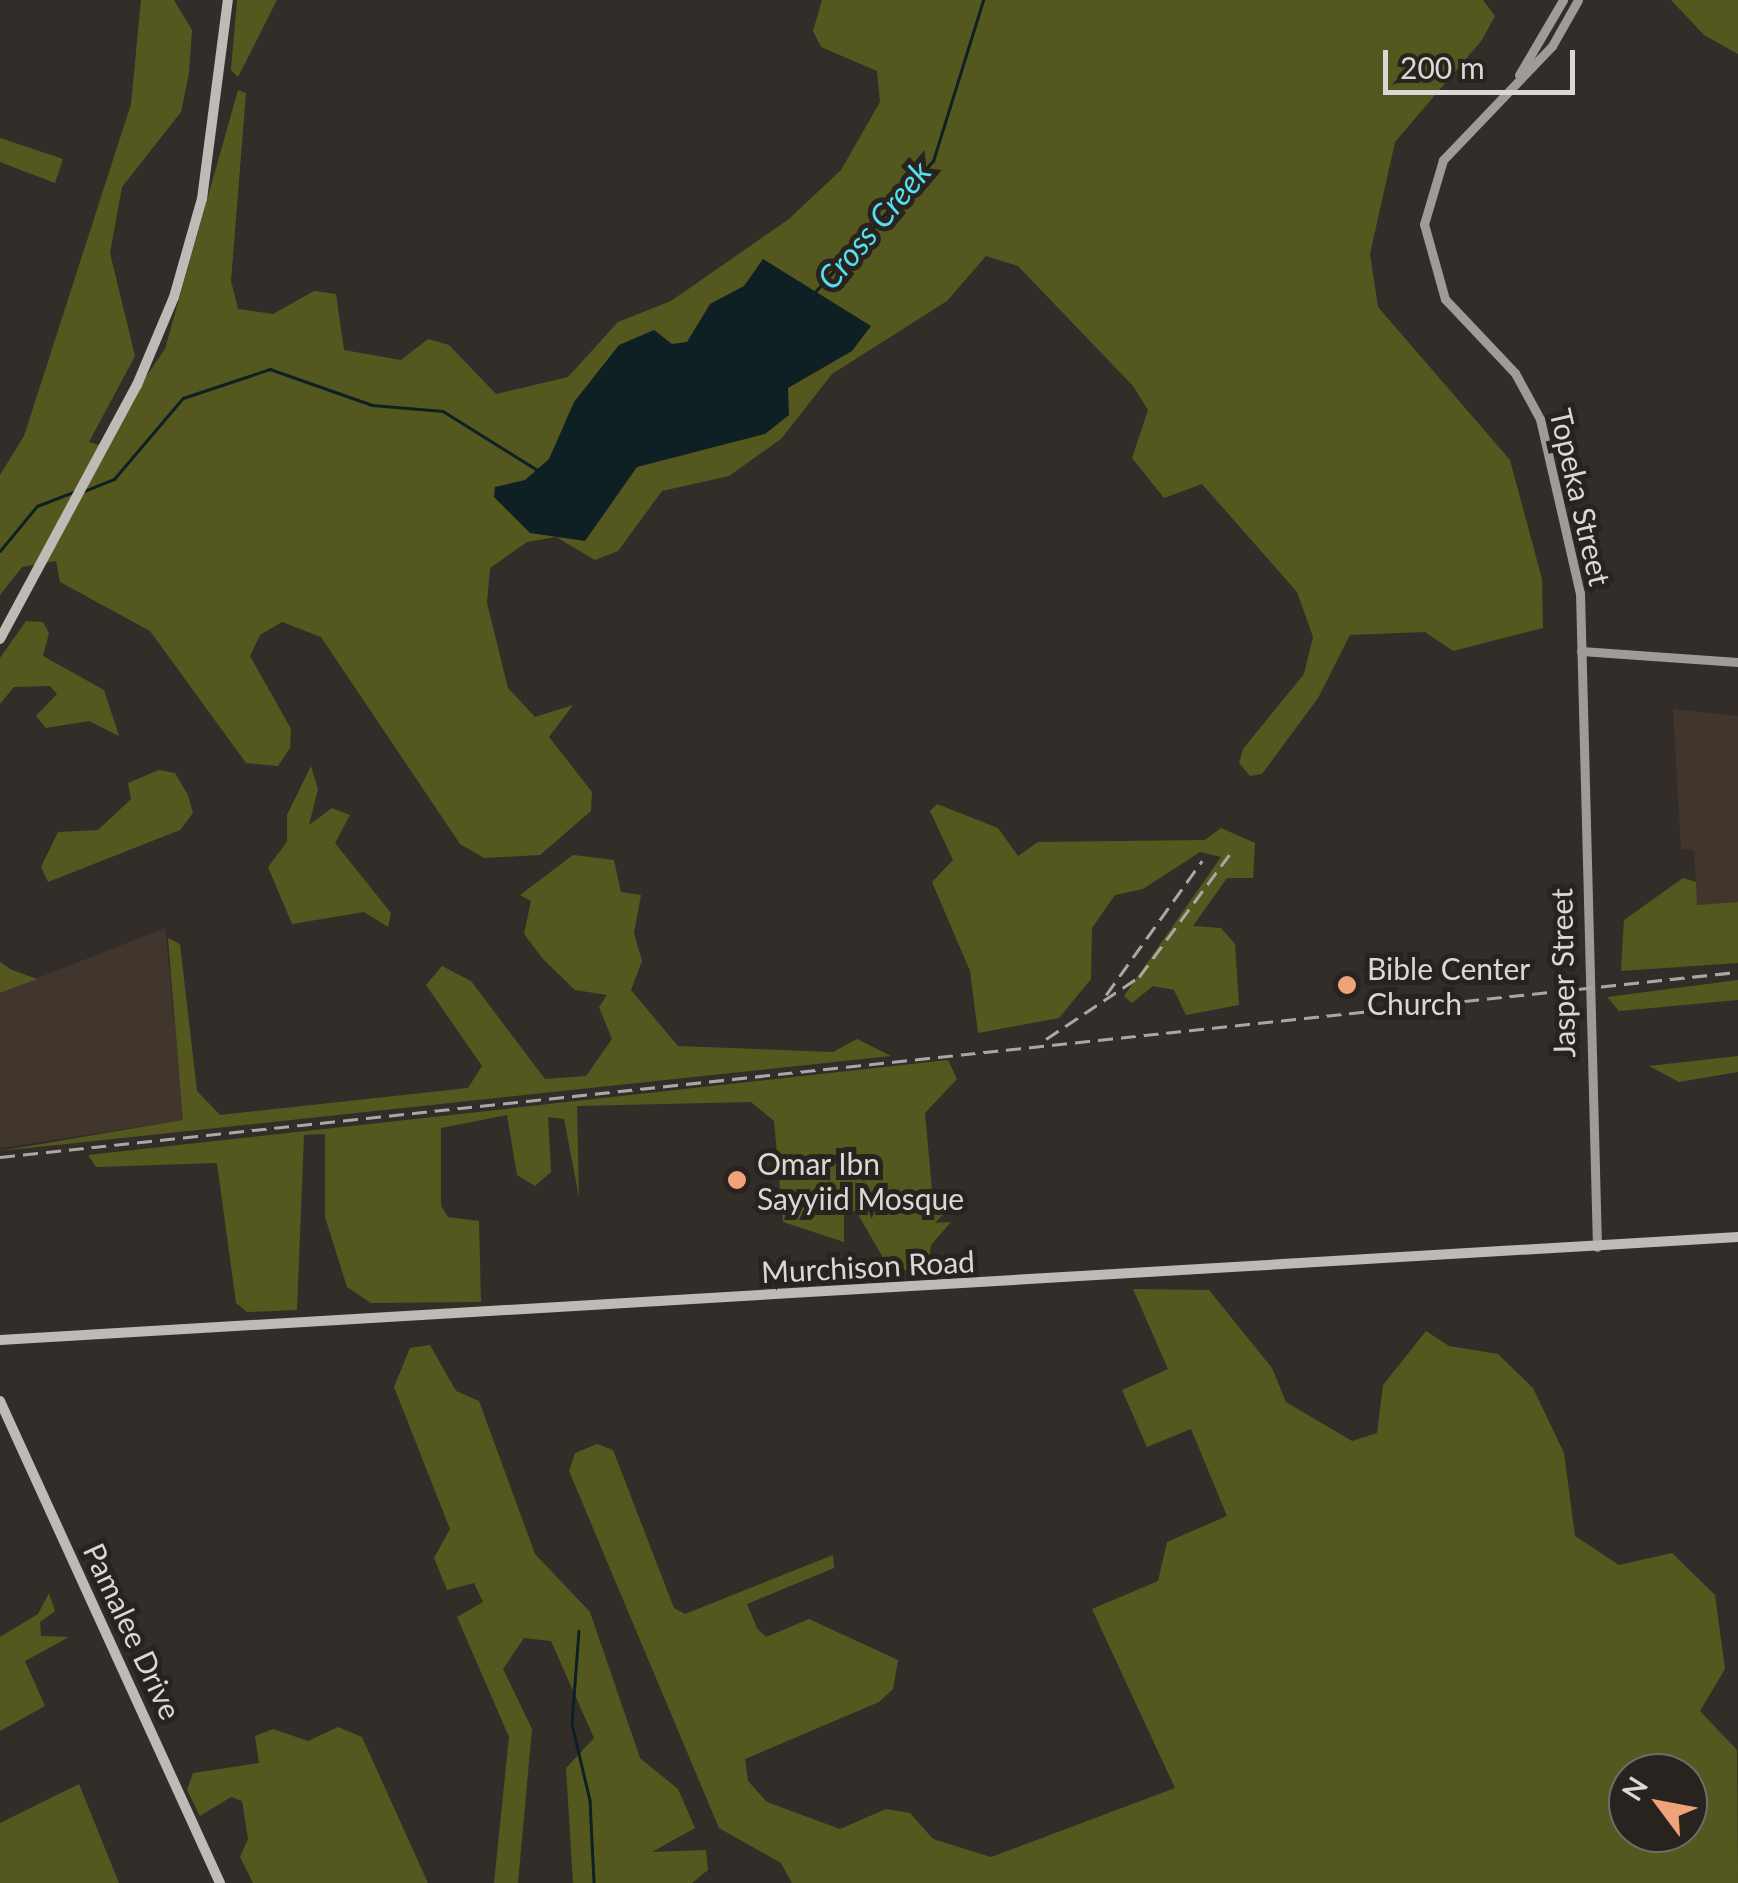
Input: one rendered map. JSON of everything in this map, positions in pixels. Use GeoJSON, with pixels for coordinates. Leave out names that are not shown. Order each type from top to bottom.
{"type":"FeatureCollection","features":[{"type":"Feature","properties":{"kind":"main road"},"geometry":{"type":"LineString","coordinates":[[0,639],[137,386],[174,297],[202,200],[228,0]]}},
{"type":"Feature","properties":{"kind":"main road","name":"Murchison Road"},"geometry":{"type":"LineString","coordinates":[[0,1340],[1738,1237]]}},
{"type":"Feature","properties":{"kind":"main road","name":"Pamalee Drive"},"geometry":{"type":"LineString","coordinates":[[0,1401],[220,1883]]}},
{"type":"Feature","properties":{"kind":"street"},"geometry":{"type":"LineString","coordinates":[[1519,75],[1563,0]]}},
{"type":"Feature","properties":{"kind":"street"},"geometry":{"type":"LineString","coordinates":[[1519,75],[1552,46],[1578,0]]}},
{"type":"Feature","properties":{"kind":"street","name":"Topeka Street"},"geometry":{"type":"LineString","coordinates":[[1519,75],[1438,167],[1424,211],[1429,263],[1445,299],[1515,373],[1540,419],[1580,592],[1579,698]]}},
{"type":"Feature","properties":{"kind":"street"},"geometry":{"type":"LineString","coordinates":[[1581,651],[1738,662]]}},
{"type":"Feature","properties":{"kind":"street","name":"Jasper Street"},"geometry":{"type":"LineString","coordinates":[[1579,698],[1597,1247]]}},
{"type":"Feature","properties":{"kind":"shaded area"},"geometry":{"type":"Polygon","coordinates":[[[763,259],[871,326],[852,351],[788,388],[789,415],[765,434],[637,467],[585,541],[530,533],[494,497],[495,487],[525,480],[549,459],[574,402],[619,345],[654,330],[672,344],[687,342],[710,304],[744,286],[763,259]]]}},
{"type":"Feature","properties":{"kind":"shaded area"},"geometry":{"type":"Polygon","coordinates":[[[1673,709],[1738,716],[1738,902],[1697,905],[1694,850],[1681,849],[1673,709]]]}},
{"type":"Feature","properties":{"kind":"shaded area"},"geometry":{"type":"Polygon","coordinates":[[[165,928],[184,1120],[0,1148],[0,993],[165,928]]]}},
{"type":"Feature","properties":{"kind":"green space"},"geometry":{"type":"Polygon","coordinates":[[[141,0],[174,0],[192,30],[189,73],[181,112],[122,187],[110,253],[135,356],[89,442],[99,445],[165,349],[238,90],[246,93],[231,281],[238,309],[273,314],[314,291],[336,294],[344,350],[401,360],[428,339],[449,345],[496,394],[568,377],[618,322],[671,301],[789,219],[841,170],[880,102],[877,71],[821,47],[813,31],[822,0],[1483,0],[1495,16],[1482,40],[1395,142],[1370,254],[1378,307],[1510,460],[1542,579],[1543,628],[1453,651],[1425,632],[1350,635],[1318,698],[1262,774],[1250,776],[1239,763],[1243,749],[1304,674],[1313,637],[1297,592],[1202,484],[1164,498],[1132,458],[1148,410],[1133,386],[1018,266],[986,256],[947,301],[832,374],[781,439],[729,476],[662,491],[618,551],[595,560],[556,537],[527,542],[490,568],[487,603],[508,688],[535,717],[573,705],[549,737],[592,792],[591,811],[540,855],[484,858],[460,844],[321,637],[282,622],[260,635],[250,656],[291,729],[290,748],[278,766],[246,763],[150,631],[60,582],[56,561],[22,567],[0,595],[0,475],[24,436],[131,104],[141,0]]]}},
{"type":"Feature","properties":{"kind":"green space"},"geometry":{"type":"Polygon","coordinates":[[[237,0],[277,0],[238,77],[231,70],[237,0]]]}},
{"type":"Feature","properties":{"kind":"green space"},"geometry":{"type":"Polygon","coordinates":[[[1671,0],[1738,0],[1738,54],[1704,35],[1671,0]]]}},
{"type":"Feature","properties":{"kind":"green space"},"geometry":{"type":"Polygon","coordinates":[[[0,138],[63,159],[55,183],[0,162],[0,138]]]}},
{"type":"Feature","properties":{"kind":"green space"},"geometry":{"type":"Polygon","coordinates":[[[26,621],[43,622],[49,633],[43,656],[104,690],[119,736],[89,721],[46,728],[36,716],[57,694],[50,686],[14,687],[0,704],[0,658],[26,621]]]}},
{"type":"Feature","properties":{"kind":"green space"},"geometry":{"type":"Polygon","coordinates":[[[311,766],[318,789],[309,825],[332,808],[350,815],[335,843],[391,913],[388,927],[364,912],[292,924],[268,867],[287,842],[287,815],[311,766]]]}},
{"type":"Feature","properties":{"kind":"green space"},"geometry":{"type":"Polygon","coordinates":[[[159,770],[175,773],[188,795],[193,813],[180,830],[48,882],[41,867],[58,832],[98,830],[131,799],[128,783],[159,770]]]}},
{"type":"Feature","properties":{"kind":"green space"},"geometry":{"type":"Polygon","coordinates":[[[937,804],[998,828],[1018,856],[1038,842],[1205,840],[1221,828],[1255,843],[1253,878],[1227,878],[1193,926],[1221,928],[1235,944],[1239,1005],[1186,1015],[1174,990],[1153,986],[1132,1003],[1124,996],[1221,857],[1200,852],[1143,889],[1115,895],[1092,928],[1091,979],[1059,1018],[978,1033],[970,971],[932,882],[953,860],[930,811],[937,804]]]}},
{"type":"Feature","properties":{"kind":"green space"},"geometry":{"type":"Polygon","coordinates":[[[573,855],[614,860],[621,892],[641,895],[634,933],[642,961],[631,990],[678,1046],[833,1052],[857,1039],[891,1056],[0,1151],[183,1120],[168,938],[180,944],[197,1091],[220,1115],[468,1088],[482,1066],[426,985],[442,966],[471,981],[545,1079],[586,1076],[612,1039],[599,1007],[607,995],[575,990],[543,959],[524,934],[531,901],[520,895],[573,855]]]}},
{"type":"Feature","properties":{"kind":"green space"},"geometry":{"type":"Polygon","coordinates":[[[1683,878],[1696,882],[1697,905],[1738,902],[1738,963],[1621,971],[1624,920],[1683,878]]]}},
{"type":"Feature","properties":{"kind":"green space"},"geometry":{"type":"Polygon","coordinates":[[[0,962],[12,970],[37,979],[0,993],[0,962]]]}},
{"type":"Feature","properties":{"kind":"green space"},"geometry":{"type":"Polygon","coordinates":[[[1738,980],[1738,1000],[1619,1011],[1607,997],[1738,980]]]}},
{"type":"Feature","properties":{"kind":"green space"},"geometry":{"type":"Polygon","coordinates":[[[1738,1056],[1738,1072],[1679,1082],[1649,1066],[1738,1056]]]}},
{"type":"Feature","properties":{"kind":"green space"},"geometry":{"type":"Polygon","coordinates":[[[948,1060],[957,1079],[925,1113],[933,1201],[952,1205],[935,1223],[951,1222],[931,1245],[926,1279],[885,1261],[856,1211],[844,1212],[844,1242],[783,1222],[774,1121],[751,1102],[577,1106],[579,1197],[564,1119],[548,1117],[551,1172],[535,1186],[517,1175],[507,1115],[441,1128],[441,1206],[448,1217],[479,1221],[481,1302],[371,1303],[347,1287],[325,1217],[325,1134],[304,1135],[297,1310],[247,1312],[236,1303],[217,1163],[96,1167],[88,1155],[948,1060]]]}},
{"type":"Feature","properties":{"kind":"green space"},"geometry":{"type":"Polygon","coordinates":[[[1133,1289],[1209,1290],[1272,1368],[1286,1402],[1352,1441],[1377,1433],[1383,1385],[1426,1331],[1449,1346],[1498,1354],[1533,1388],[1564,1453],[1575,1536],[1619,1565],[1672,1553],[1715,1595],[1725,1669],[1700,1711],[1737,1750],[1738,1883],[792,1883],[781,1863],[719,1828],[569,1471],[575,1453],[597,1444],[613,1450],[674,1608],[685,1614],[833,1555],[834,1568],[747,1604],[757,1628],[766,1637],[809,1619],[898,1660],[893,1689],[879,1702],[745,1759],[748,1781],[767,1802],[840,1829],[886,1809],[910,1813],[933,1839],[991,1857],[1175,1788],[1092,1609],[1158,1581],[1167,1542],[1227,1516],[1191,1429],[1147,1447],[1122,1390],[1168,1369],[1133,1289]]]}},
{"type":"Feature","properties":{"kind":"green space"},"geometry":{"type":"Polygon","coordinates":[[[430,1345],[456,1391],[479,1401],[535,1554],[590,1612],[640,1758],[678,1789],[695,1828],[652,1852],[706,1850],[708,1870],[692,1883],[573,1883],[566,1768],[594,1738],[551,1641],[524,1638],[503,1669],[532,1729],[518,1883],[494,1883],[509,1737],[457,1617],[483,1602],[474,1583],[447,1590],[434,1558],[450,1529],[394,1387],[410,1348],[430,1345]]]}},
{"type":"Feature","properties":{"kind":"green space"},"geometry":{"type":"Polygon","coordinates":[[[49,1593],[55,1611],[40,1622],[41,1636],[69,1637],[25,1661],[45,1706],[0,1731],[0,1637],[38,1614],[49,1593]]]}},
{"type":"Feature","properties":{"kind":"green space"},"geometry":{"type":"Polygon","coordinates":[[[338,1727],[362,1737],[428,1883],[253,1883],[240,1857],[248,1839],[242,1801],[231,1797],[200,1816],[187,1790],[193,1773],[259,1763],[255,1736],[273,1729],[308,1741],[338,1727]]]}},
{"type":"Feature","properties":{"kind":"green space"},"geometry":{"type":"Polygon","coordinates":[[[79,1784],[119,1883],[0,1883],[0,1823],[79,1784]]]}},
{"type":"Feature","properties":{"kind":"waterway","name":"Cross Creek"},"geometry":{"type":"LineString","coordinates":[[814,293],[933,161],[983,0]]}},
{"type":"Feature","properties":{"kind":"waterway"},"geometry":{"type":"LineString","coordinates":[[82,492],[114,479],[183,398],[270,369],[372,405],[443,411],[539,471]]}},
{"type":"Feature","properties":{"kind":"waterway","name":"Cross Creek"},"geometry":{"type":"LineString","coordinates":[[0,551],[37,506],[74,492]]}},
{"type":"Feature","properties":{"kind":"waterway"},"geometry":{"type":"LineString","coordinates":[[579,1631],[572,1724],[590,1800],[594,1883]]}},
{"type":"Feature","properties":{"kind":"railway"},"geometry":{"type":"LineString","coordinates":[[1046,1039],[1139,977],[1229,855]]}},
{"type":"Feature","properties":{"kind":"railway"},"geometry":{"type":"LineString","coordinates":[[1106,995],[1202,861]]}},
{"type":"Feature","properties":{"kind":"railway"},"geometry":{"type":"LineString","coordinates":[[0,1157],[1738,972]]}},
{"type":"Feature","properties":{"kind":"place","name":"Bible Center Church"},"geometry":{"type":"Point","coordinates":[1347,985]}},
{"type":"Feature","properties":{"kind":"place","name":"Omar Ibn Sayyiid Mosque"},"geometry":{"type":"Point","coordinates":[737,1180]}}]}
